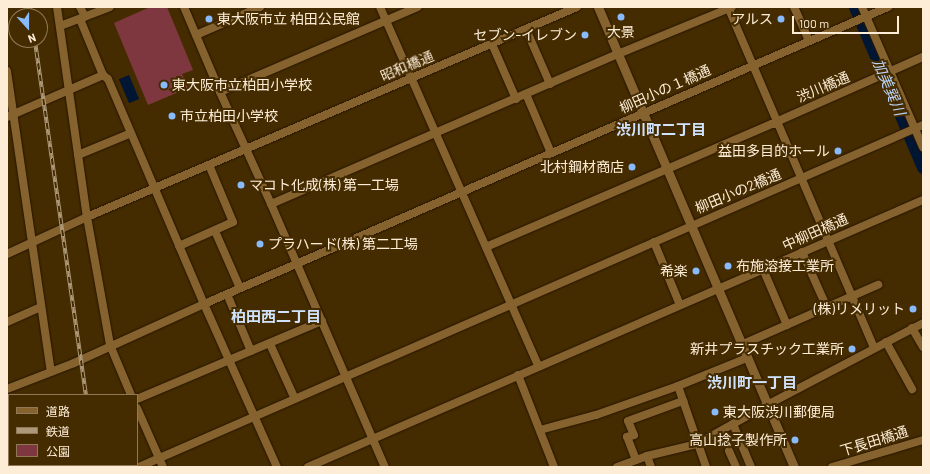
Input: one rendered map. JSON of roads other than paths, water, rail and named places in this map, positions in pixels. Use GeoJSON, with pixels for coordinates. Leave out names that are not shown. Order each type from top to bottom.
{"type":"FeatureCollection","features":[{"type":"Feature","properties":{"kind":"street"},"geometry":{"type":"LineString","coordinates":[[57,7],[87,217],[110,346],[131,394]]}},
{"type":"Feature","properties":{"kind":"street"},"geometry":{"type":"LineString","coordinates":[[80,7],[82,18],[103,75],[108,79],[204,304],[277,467]]}},
{"type":"Feature","properties":{"kind":"street"},"geometry":{"type":"LineString","coordinates":[[60,26],[110,7]]}},
{"type":"Feature","properties":{"kind":"street"},"geometry":{"type":"LineString","coordinates":[[184,7],[385,467]]}},
{"type":"Feature","properties":{"kind":"street"},"geometry":{"type":"LineString","coordinates":[[196,35],[260,7]]}},
{"type":"Feature","properties":{"kind":"street"},"geometry":{"type":"LineString","coordinates":[[380,7],[538,366]]}},
{"type":"Feature","properties":{"kind":"street"},"geometry":{"type":"LineString","coordinates":[[220,92],[417,7]]}},
{"type":"Feature","properties":{"kind":"street","name":"昭和橋通"},"geometry":{"type":"LineString","coordinates":[[7,254],[87,217],[577,7]]}},
{"type":"Feature","properties":{"kind":"street"},"geometry":{"type":"LineString","coordinates":[[598,7],[794,467]]}},
{"type":"Feature","properties":{"kind":"street"},"geometry":{"type":"LineString","coordinates":[[794,7],[809,40]]}},
{"type":"Feature","properties":{"kind":"street"},"geometry":{"type":"LineString","coordinates":[[862,7],[862,18],[886,74],[923,147]]}},
{"type":"Feature","properties":{"kind":"street","name":"柳田小の１橋通"},"geometry":{"type":"LineString","coordinates":[[7,389],[51,372],[240,288],[888,7]]}},
{"type":"Feature","properties":{"kind":"street"},"geometry":{"type":"LineString","coordinates":[[271,204],[436,134],[618,54],[729,8],[776,123],[874,348]]}},
{"type":"Feature","properties":{"kind":"street"},"geometry":{"type":"LineString","coordinates":[[526,29],[550,84]]}},
{"type":"Feature","properties":{"kind":"street"},"geometry":{"type":"LineString","coordinates":[[492,44],[516,99]]}},
{"type":"Feature","properties":{"kind":"street","name":"渋川橋通"},"geometry":{"type":"LineString","coordinates":[[486,247],[776,123],[923,57]]}},
{"type":"Feature","properties":{"kind":"street"},"geometry":{"type":"LineString","coordinates":[[7,71],[10,115],[32,242],[40,307],[46,333],[51,372]]}},
{"type":"Feature","properties":{"kind":"street"},"geometry":{"type":"LineString","coordinates":[[10,115],[103,75]]}},
{"type":"Feature","properties":{"kind":"street"},"geometry":{"type":"LineString","coordinates":[[526,94],[552,153]]}},
{"type":"Feature","properties":{"kind":"street","name":"柳田小の2橋通"},"geometry":{"type":"LineString","coordinates":[[139,467],[913,129]]}},
{"type":"Feature","properties":{"kind":"street"},"geometry":{"type":"LineString","coordinates":[[78,155],[130,133]]}},
{"type":"Feature","properties":{"kind":"street"},"geometry":{"type":"LineString","coordinates":[[179,246],[233,222],[209,165]]}},
{"type":"Feature","properties":{"kind":"street","name":"中柳田橋通"},"geometry":{"type":"LineString","coordinates":[[308,467],[923,200]]}},
{"type":"Feature","properties":{"kind":"street"},"geometry":{"type":"LineString","coordinates":[[214,231],[240,288]]}},
{"type":"Feature","properties":{"kind":"street"},"geometry":{"type":"LineString","coordinates":[[654,242],[680,305]]}},
{"type":"Feature","properties":{"kind":"street"},"geometry":{"type":"LineString","coordinates":[[802,252],[827,308]]}},
{"type":"Feature","properties":{"kind":"street"},"geometry":{"type":"LineString","coordinates":[[763,269],[787,325]]}},
{"type":"Feature","properties":{"kind":"street"},"geometry":{"type":"LineString","coordinates":[[741,345],[878,285]]}},
{"type":"Feature","properties":{"kind":"street"},"geometry":{"type":"LineString","coordinates":[[227,294],[251,351]]}},
{"type":"Feature","properties":{"kind":"street"},"geometry":{"type":"LineString","coordinates":[[7,322],[40,307]]}},
{"type":"Feature","properties":{"kind":"street"},"geometry":{"type":"LineString","coordinates":[[138,399],[322,321]]}},
{"type":"Feature","properties":{"kind":"street"},"geometry":{"type":"LineString","coordinates":[[617,467],[632,463],[647,456],[697,444],[767,405],[923,323]]}},
{"type":"Feature","properties":{"kind":"street"},"geometry":{"type":"LineString","coordinates":[[912,328],[923,347]]}},
{"type":"Feature","properties":{"kind":"street"},"geometry":{"type":"LineString","coordinates":[[886,342],[912,389]]}},
{"type":"Feature","properties":{"kind":"street"},"geometry":{"type":"LineString","coordinates":[[270,344],[295,399]]}},
{"type":"Feature","properties":{"kind":"street"},"geometry":{"type":"LineString","coordinates":[[540,430],[596,414],[678,386],[747,358]]}},
{"type":"Feature","properties":{"kind":"street"},"geometry":{"type":"LineString","coordinates":[[518,375],[554,467]]}},
{"type":"Feature","properties":{"kind":"street"},"geometry":{"type":"LineString","coordinates":[[678,386],[706,467]]}},
{"type":"Feature","properties":{"kind":"street"},"geometry":{"type":"LineString","coordinates":[[632,463],[627,438],[634,435],[628,421],[683,401]]}},
{"type":"Feature","properties":{"kind":"street"},"geometry":{"type":"LineString","coordinates":[[139,419],[163,467]]}},
{"type":"Feature","properties":{"kind":"street"},"geometry":{"type":"LineString","coordinates":[[733,424],[751,467]]}},
{"type":"Feature","properties":{"kind":"street","name":"下長田橋通"},"geometry":{"type":"LineString","coordinates":[[832,467],[923,440]]}},
{"type":"Feature","properties":{"kind":"street"},"geometry":{"type":"LineString","coordinates":[[729,451],[736,467]]}},
{"type":"Feature","properties":{"kind":"street"},"geometry":{"type":"LineString","coordinates":[[647,456],[651,467]]}},
{"type":"Feature","properties":{"kind":"water"},"geometry":{"type":"Polygon","coordinates":[[[129,75],[139,99],[129,103],[119,79],[129,75]]]}},
{"type":"Feature","properties":{"kind":"waterway","name":"加美巽川"},"geometry":{"type":"LineString","coordinates":[[855,7],[923,167]]}},
{"type":"Feature","properties":{"kind":"railway"},"geometry":{"type":"LineString","coordinates":[[36,48],[86,394]]}},
{"type":"Feature","properties":{"kind":"place","name":"大景"},"geometry":{"type":"Point","coordinates":[621,17]}},
{"type":"Feature","properties":{"kind":"place","name":"東大阪市立 柏田公民館"},"geometry":{"type":"Point","coordinates":[209,19]}},
{"type":"Feature","properties":{"kind":"place","name":"アルス"},"geometry":{"type":"Point","coordinates":[781,19]}},
{"type":"Feature","properties":{"kind":"place","name":"セブン-イレブン"},"geometry":{"type":"Point","coordinates":[585,35]}},
{"type":"Feature","properties":{"kind":"place","name":"東大阪市立柏田小学校"},"geometry":{"type":"Point","coordinates":[164,85]}},
{"type":"Feature","properties":{"kind":"place","name":"市立柏田小学校"},"geometry":{"type":"Point","coordinates":[172,116]}},
{"type":"Feature","properties":{"kind":"place","name":"益田多目的ホール"},"geometry":{"type":"Point","coordinates":[838,151]}},
{"type":"Feature","properties":{"kind":"place","name":"北村鋼材商店"},"geometry":{"type":"Point","coordinates":[632,167]}},
{"type":"Feature","properties":{"kind":"place","name":"マコト化成(株) 第一工場"},"geometry":{"type":"Point","coordinates":[241,185]}},
{"type":"Feature","properties":{"kind":"place","name":"プラハード(株) 第二工場"},"geometry":{"type":"Point","coordinates":[260,244]}},
{"type":"Feature","properties":{"kind":"place","name":"布施溶接工業所"},"geometry":{"type":"Point","coordinates":[728,266]}},
{"type":"Feature","properties":{"kind":"place","name":"希楽"},"geometry":{"type":"Point","coordinates":[696,271]}},
{"type":"Feature","properties":{"kind":"place","name":"(株)リメリット"},"geometry":{"type":"Point","coordinates":[913,309]}},
{"type":"Feature","properties":{"kind":"place","name":"新井プラスチック工業所"},"geometry":{"type":"Point","coordinates":[852,349]}},
{"type":"Feature","properties":{"kind":"place","name":"東大阪渋川郵便局"},"geometry":{"type":"Point","coordinates":[715,412]}},
{"type":"Feature","properties":{"kind":"place","name":"高山捻子製作所"},"geometry":{"type":"Point","coordinates":[795,440]}},
{"type":"Feature","properties":{"kind":"district","name":"渋川町二丁目"},"geometry":{"type":"Point","coordinates":[661,130]}},
{"type":"Feature","properties":{"kind":"district","name":"柏田西二丁目"},"geometry":{"type":"Point","coordinates":[276,317]}},
{"type":"Feature","properties":{"kind":"district","name":"渋川町一丁目"},"geometry":{"type":"Point","coordinates":[752,383]}}]}
